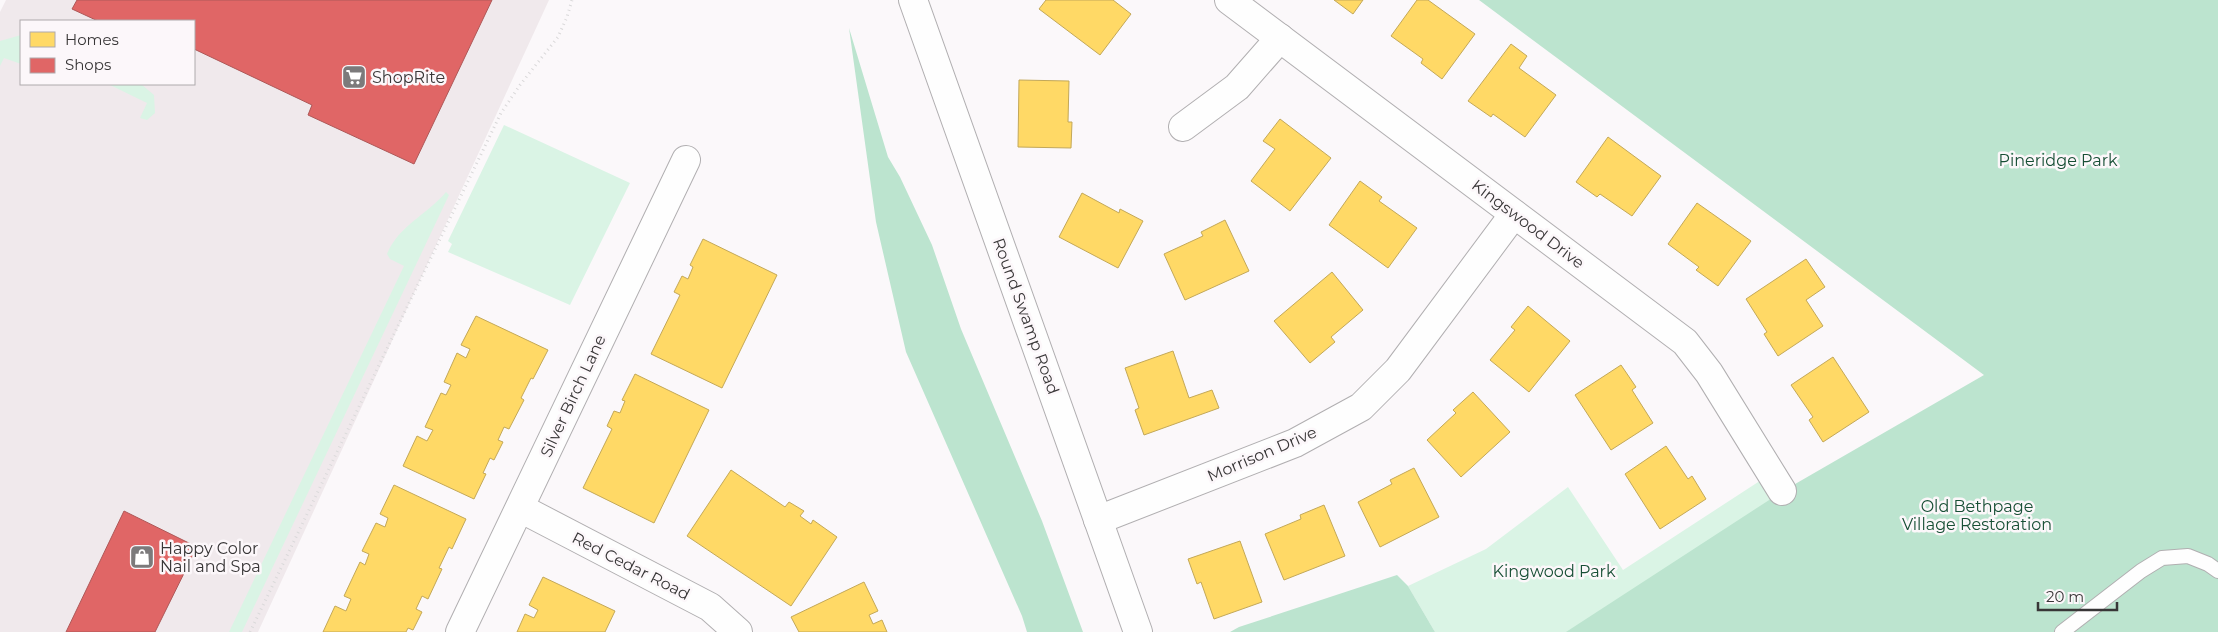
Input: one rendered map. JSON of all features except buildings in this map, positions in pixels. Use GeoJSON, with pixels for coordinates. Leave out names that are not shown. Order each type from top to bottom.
{"type":"FeatureCollection","features":[{"type":"Feature","properties":{"kind":"street","name":"Round Swamp Road"},"geometry":{"type":"LineString","coordinates":[[913,0],[1138,632]]}},
{"type":"Feature","properties":{"kind":"street","name":"Kingswood Drive"},"geometry":{"type":"LineString","coordinates":[[1229,0],[1685,342],[1709,373],[1782,490]]}},
{"type":"Feature","properties":{"kind":"street"},"geometry":{"type":"LineString","coordinates":[[1184,127],[1236,86],[1280,38]]}},
{"type":"Feature","properties":{"kind":"street","name":"Silver Birch Lane"},"geometry":{"type":"LineString","coordinates":[[460,632],[686,160]]}},
{"type":"Feature","properties":{"kind":"street","name":"Morrison Drive"},"geometry":{"type":"LineString","coordinates":[[1098,520],[1295,443],[1361,407],[1398,370],[1514,214]]}},
{"type":"Feature","properties":{"kind":"street","name":"Red Cedar Road"},"geometry":{"type":"LineString","coordinates":[[520,508],[710,607],[738,632]]}},
{"type":"Feature","properties":{"kind":"lane"},"geometry":{"type":"LineString","coordinates":[[2062,632],[2141,571],[2162,558],[2188,556],[2208,564],[2218,571]]}},
{"type":"Feature","properties":{"kind":"path"},"geometry":{"type":"LineString","coordinates":[[250,632],[501,113],[520,85],[558,37],[572,0]]}},
{"type":"Feature","properties":{"kind":"shaded area"},"geometry":{"type":"Polygon","coordinates":[[[6,0],[549,0],[258,632],[0,632],[0,12],[6,0]]]}},
{"type":"Feature","properties":{"kind":"green space"},"geometry":{"type":"Polygon","coordinates":[[[1479,0],[2218,0],[2218,632],[1566,632],[1783,491],[1984,375],[1479,0]]]}},
{"type":"Feature","properties":{"kind":"green space"},"geometry":{"type":"Polygon","coordinates":[[[849,28],[888,157],[900,177],[932,245],[961,329],[1042,521],[1083,632],[1027,632],[1022,616],[906,352],[876,222],[849,28]]]}},
{"type":"Feature","properties":{"kind":"green space"},"geometry":{"type":"Polygon","coordinates":[[[20,35],[20,64],[4,58],[0,66],[0,41],[20,35]]]}},
{"type":"Feature","properties":{"kind":"green space"},"geometry":{"type":"Polygon","coordinates":[[[110,85],[142,85],[154,95],[155,113],[147,120],[140,118],[147,103],[110,85]]]}},
{"type":"Feature","properties":{"kind":"green space"},"geometry":{"type":"Polygon","coordinates":[[[504,125],[630,183],[570,305],[448,252],[452,244],[448,241],[504,125]]]}},
{"type":"Feature","properties":{"kind":"green space"},"geometry":{"type":"Polygon","coordinates":[[[446,192],[449,195],[242,632],[229,632],[404,266],[390,259],[387,254],[399,235],[446,192]]]}},
{"type":"Feature","properties":{"kind":"green space","name":"Kingwood Park"},"geometry":{"type":"Polygon","coordinates":[[[1772,473],[1782,491],[2218,632],[1435,632],[1408,586],[1486,549],[1568,487],[1623,570],[1772,473]]]}},
{"type":"Feature","properties":{"kind":"green space"},"geometry":{"type":"Polygon","coordinates":[[[1397,575],[1408,586],[1435,632],[1230,632],[1239,627],[1397,575]]]}},
{"type":"Feature","properties":{"kind":"place","name":"ShopRite"},"geometry":{"type":"Point","coordinates":[354,77]}},
{"type":"Feature","properties":{"kind":"place","name":"Happy Color Nail and Spa"},"geometry":{"type":"Point","coordinates":[142,557]}},
{"type":"Feature","properties":{"kind":"park label","name":"Pineridge Park"},"geometry":{"type":"Point","coordinates":[2058,160]}},
{"type":"Feature","properties":{"kind":"park label","name":"Old Bethpage Village Restoration"},"geometry":{"type":"Point","coordinates":[1977,515]}}]}
